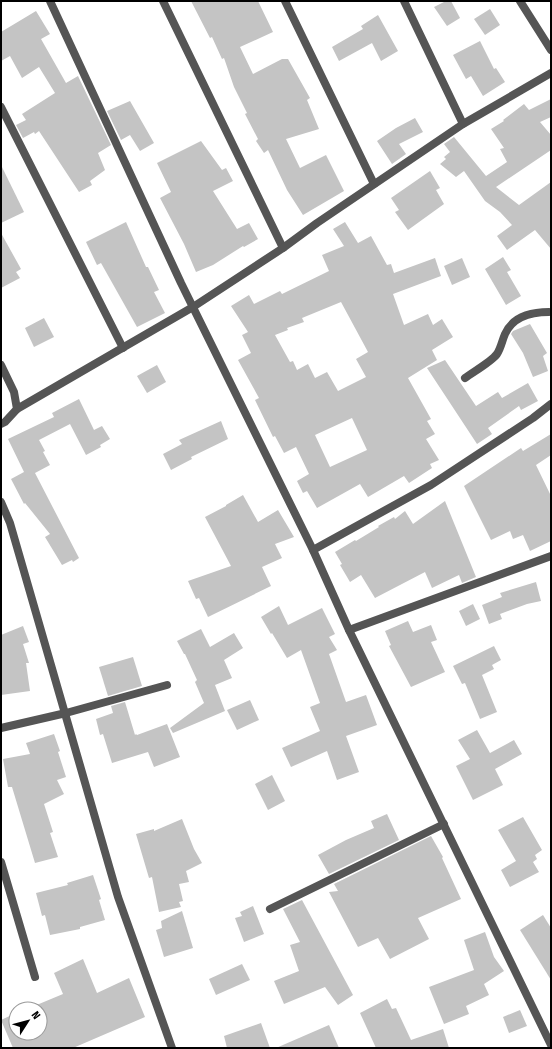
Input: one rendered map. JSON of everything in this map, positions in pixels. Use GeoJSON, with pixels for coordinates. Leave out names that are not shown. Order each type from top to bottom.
{"type":"FeatureCollection","features":[{"type":"Feature","properties":{"kind":"street"},"geometry":{"type":"LineString","coordinates":[[50,1],[193,307],[551,1045]]}},
{"type":"Feature","properties":{"kind":"street"},"geometry":{"type":"LineString","coordinates":[[163,1],[283,248]]}},
{"type":"Feature","properties":{"kind":"street"},"geometry":{"type":"LineString","coordinates":[[285,1],[374,184]]}},
{"type":"Feature","properties":{"kind":"street"},"geometry":{"type":"LineString","coordinates":[[404,1],[463,124]]}},
{"type":"Feature","properties":{"kind":"street"},"geometry":{"type":"LineString","coordinates":[[520,1],[551,50]]}},
{"type":"Feature","properties":{"kind":"street"},"geometry":{"type":"LineString","coordinates":[[1,424],[5,422],[17,409],[193,307],[283,248],[463,124],[551,73]]}},
{"type":"Feature","properties":{"kind":"street"},"geometry":{"type":"LineString","coordinates":[[1,107],[123,348]]}},
{"type":"Feature","properties":{"kind":"street"},"geometry":{"type":"LineString","coordinates":[[465,378],[496,355],[510,325],[520,318],[534,312],[550,311]]}},
{"type":"Feature","properties":{"kind":"street"},"geometry":{"type":"LineString","coordinates":[[1,365],[14,392],[17,409]]}},
{"type":"Feature","properties":{"kind":"street"},"geometry":{"type":"LineString","coordinates":[[312,550],[431,485],[533,418],[551,404]]}},
{"type":"Feature","properties":{"kind":"street"},"geometry":{"type":"LineString","coordinates":[[1,502],[10,523],[118,897],[172,1048]]}},
{"type":"Feature","properties":{"kind":"street"},"geometry":{"type":"LineString","coordinates":[[349,630],[551,556]]}},
{"type":"Feature","properties":{"kind":"street"},"geometry":{"type":"LineString","coordinates":[[1,728],[66,713],[167,685]]}},
{"type":"Feature","properties":{"kind":"street"},"geometry":{"type":"LineString","coordinates":[[270,909],[444,824]]}},
{"type":"Feature","properties":{"kind":"street"},"geometry":{"type":"LineString","coordinates":[[1,862],[35,977]]}},
{"type":"Feature","properties":{"kind":"building"},"geometry":{"type":"Polygon","coordinates":[[[191,1],[258,1],[273,32],[240,47],[253,74],[282,59],[288,59],[310,98],[307,100],[319,129],[286,139],[300,168],[326,155],[344,191],[303,215],[287,190],[268,150],[264,153],[256,141],[258,139],[245,114],[247,113],[234,87],[224,58],[222,59],[212,37],[210,38],[191,1]]]}},
{"type":"Feature","properties":{"kind":"building"},"geometry":{"type":"Polygon","coordinates":[[[446,1],[451,1],[460,18],[447,26],[434,7],[446,1]]]}},
{"type":"Feature","properties":{"kind":"building"},"geometry":{"type":"Polygon","coordinates":[[[490,9],[500,25],[485,35],[474,19],[490,9]]]}},
{"type":"Feature","properties":{"kind":"building"},"geometry":{"type":"Polygon","coordinates":[[[36,11],[50,34],[41,39],[66,83],[78,76],[111,145],[98,153],[105,170],[90,181],[92,185],[79,192],[39,131],[23,138],[16,125],[26,120],[22,114],[55,93],[39,67],[22,78],[10,56],[1,61],[1,32],[36,11]]]}},
{"type":"Feature","properties":{"kind":"building"},"geometry":{"type":"Polygon","coordinates":[[[378,15],[398,51],[381,61],[372,43],[339,61],[332,47],[363,29],[361,26],[378,15]]]}},
{"type":"Feature","properties":{"kind":"building"},"geometry":{"type":"Polygon","coordinates":[[[480,41],[494,69],[496,68],[505,82],[483,96],[471,76],[466,79],[453,55],[480,41]]]}},
{"type":"Feature","properties":{"kind":"building"},"geometry":{"type":"Polygon","coordinates":[[[551,99],[551,117],[540,122],[551,135],[551,150],[496,187],[519,205],[551,182],[551,249],[535,230],[507,250],[497,236],[512,225],[500,212],[485,201],[464,171],[456,177],[440,164],[446,159],[444,157],[450,152],[444,144],[454,137],[486,176],[507,162],[500,149],[504,148],[491,129],[504,121],[503,120],[524,104],[529,110],[551,99]]]}},
{"type":"Feature","properties":{"kind":"building"},"geometry":{"type":"Polygon","coordinates":[[[130,101],[154,143],[140,151],[130,135],[121,140],[107,111],[130,101]]]}},
{"type":"Feature","properties":{"kind":"building"},"geometry":{"type":"Polygon","coordinates":[[[415,118],[423,132],[399,144],[406,154],[392,164],[377,141],[396,128],[415,118]]]}},
{"type":"Feature","properties":{"kind":"building"},"geometry":{"type":"Polygon","coordinates":[[[201,141],[222,170],[226,168],[233,181],[213,191],[237,229],[249,223],[258,239],[244,247],[243,246],[213,265],[196,272],[184,244],[160,198],[171,192],[157,163],[201,141]]]}},
{"type":"Feature","properties":{"kind":"building"},"geometry":{"type":"Polygon","coordinates":[[[1,165],[24,212],[1,223],[1,165]]]}},
{"type":"Feature","properties":{"kind":"building"},"geometry":{"type":"Polygon","coordinates":[[[430,171],[440,188],[436,190],[444,204],[408,230],[395,212],[399,210],[391,198],[430,171]]]}},
{"type":"Feature","properties":{"kind":"building"},"geometry":{"type":"Polygon","coordinates":[[[126,222],[146,267],[148,267],[159,290],[154,292],[165,313],[137,327],[101,263],[97,265],[86,242],[126,222]]]}},
{"type":"Feature","properties":{"kind":"building"},"geometry":{"type":"Polygon","coordinates":[[[345,222],[358,243],[371,236],[387,265],[391,264],[394,273],[435,258],[441,276],[393,294],[404,325],[428,314],[433,325],[442,319],[453,337],[432,350],[437,360],[408,378],[431,419],[427,421],[435,434],[426,439],[439,460],[430,464],[432,468],[409,483],[404,476],[368,497],[360,484],[317,508],[307,491],[303,493],[297,481],[309,474],[296,447],[284,453],[275,436],[273,437],[255,400],[259,398],[238,360],[251,353],[242,335],[248,332],[231,306],[249,295],[254,304],[280,291],[282,294],[329,271],[322,255],[344,246],[333,229],[345,222]],[[341,302],[302,318],[304,322],[287,328],[288,330],[275,335],[290,362],[293,361],[297,370],[308,364],[315,378],[327,372],[338,391],[366,377],[356,359],[368,352],[341,302]],[[352,418],[315,435],[330,467],[367,450],[352,418]]]}},
{"type":"Feature","properties":{"kind":"building"},"geometry":{"type":"Polygon","coordinates":[[[1,233],[21,269],[16,272],[20,278],[1,288],[1,233]]]}},
{"type":"Feature","properties":{"kind":"building"},"geometry":{"type":"Polygon","coordinates":[[[503,257],[511,270],[507,272],[521,296],[506,305],[485,269],[503,257]]]}},
{"type":"Feature","properties":{"kind":"building"},"geometry":{"type":"Polygon","coordinates":[[[462,258],[470,277],[452,285],[444,266],[462,258]]]}},
{"type":"Feature","properties":{"kind":"building"},"geometry":{"type":"Polygon","coordinates":[[[44,318],[54,337],[34,347],[25,328],[44,318]]]}},
{"type":"Feature","properties":{"kind":"building"},"geometry":{"type":"Polygon","coordinates":[[[530,324],[547,353],[543,356],[548,371],[533,377],[523,353],[511,334],[513,331],[530,324]]]}},
{"type":"Feature","properties":{"kind":"building"},"geometry":{"type":"Polygon","coordinates":[[[445,360],[476,406],[498,392],[502,398],[528,383],[538,401],[521,410],[519,406],[488,428],[492,434],[477,444],[427,368],[445,360]]]}},
{"type":"Feature","properties":{"kind":"building"},"geometry":{"type":"Polygon","coordinates":[[[157,365],[166,382],[147,393],[137,376],[157,365]]]}},
{"type":"Feature","properties":{"kind":"building"},"geometry":{"type":"Polygon","coordinates":[[[79,399],[94,430],[102,426],[110,439],[100,445],[101,447],[86,455],[70,424],[39,440],[50,465],[35,473],[79,558],[73,562],[72,560],[62,565],[45,537],[50,534],[25,503],[24,504],[11,479],[24,472],[8,439],[54,417],[52,413],[79,399]]]}},
{"type":"Feature","properties":{"kind":"building"},"geometry":{"type":"Polygon","coordinates":[[[221,421],[228,439],[191,457],[192,459],[171,470],[163,454],[182,444],[179,440],[221,421]]]}},
{"type":"Feature","properties":{"kind":"building"},"geometry":{"type":"Polygon","coordinates":[[[551,434],[551,455],[536,465],[551,496],[551,541],[530,551],[523,535],[513,539],[510,531],[491,540],[464,486],[521,448],[523,451],[551,434]]]}},
{"type":"Feature","properties":{"kind":"building"},"geometry":{"type":"Polygon","coordinates":[[[243,495],[258,522],[278,510],[294,537],[275,544],[282,558],[262,567],[271,586],[208,617],[199,598],[196,599],[188,581],[231,566],[205,517],[243,495]]]}},
{"type":"Feature","properties":{"kind":"building"},"geometry":{"type":"Polygon","coordinates":[[[445,501],[476,577],[462,583],[459,575],[432,588],[425,572],[375,598],[361,575],[350,582],[340,565],[342,564],[335,552],[355,540],[356,541],[394,517],[395,519],[405,511],[413,524],[445,501]]]}},
{"type":"Feature","properties":{"kind":"building"},"geometry":{"type":"Polygon","coordinates":[[[536,582],[541,601],[527,604],[500,614],[502,619],[489,624],[482,605],[502,597],[500,593],[536,582]]]}},
{"type":"Feature","properties":{"kind":"building"},"geometry":{"type":"Polygon","coordinates":[[[473,604],[480,619],[466,626],[459,611],[473,604]]]}},
{"type":"Feature","properties":{"kind":"building"},"geometry":{"type":"Polygon","coordinates":[[[279,606],[288,625],[322,608],[335,634],[329,637],[337,650],[329,654],[346,702],[366,695],[377,725],[346,736],[359,772],[337,780],[327,751],[291,767],[282,748],[320,731],[310,707],[320,703],[301,650],[287,658],[261,617],[279,606]]]}},
{"type":"Feature","properties":{"kind":"building"},"geometry":{"type":"Polygon","coordinates":[[[408,621],[413,632],[431,625],[437,640],[431,642],[445,672],[411,687],[389,646],[391,645],[385,631],[408,621]]]}},
{"type":"Feature","properties":{"kind":"building"},"geometry":{"type":"Polygon","coordinates":[[[23,626],[29,642],[23,644],[29,663],[26,663],[30,691],[1,695],[1,635],[23,626]]]}},
{"type":"Feature","properties":{"kind":"building"},"geometry":{"type":"Polygon","coordinates":[[[201,629],[210,647],[234,633],[243,648],[224,660],[232,678],[215,685],[225,711],[173,733],[170,728],[204,703],[195,682],[197,680],[177,641],[201,629]]]}},
{"type":"Feature","properties":{"kind":"building"},"geometry":{"type":"Polygon","coordinates":[[[494,646],[501,660],[492,665],[494,669],[482,675],[497,712],[480,719],[465,683],[462,684],[453,666],[494,646]]]}},
{"type":"Feature","properties":{"kind":"building"},"geometry":{"type":"Polygon","coordinates":[[[133,657],[142,686],[108,696],[99,667],[133,657]]]}},
{"type":"Feature","properties":{"kind":"building"},"geometry":{"type":"Polygon","coordinates":[[[250,700],[259,720],[237,730],[227,710],[250,700]]]}},
{"type":"Feature","properties":{"kind":"building"},"geometry":{"type":"Polygon","coordinates":[[[125,702],[135,735],[167,724],[180,757],[154,767],[148,752],[112,763],[103,734],[100,735],[96,719],[113,713],[111,706],[125,702]]]}},
{"type":"Feature","properties":{"kind":"building"},"geometry":{"type":"Polygon","coordinates":[[[477,730],[490,753],[514,740],[522,754],[495,769],[503,785],[473,800],[456,766],[470,759],[458,740],[477,730]]]}},
{"type":"Feature","properties":{"kind":"building"},"geometry":{"type":"Polygon","coordinates":[[[54,734],[60,751],[58,752],[66,777],[57,780],[64,794],[44,804],[53,832],[50,833],[58,857],[35,863],[12,787],[8,787],[3,759],[30,754],[26,743],[54,734]]]}},
{"type":"Feature","properties":{"kind":"building"},"geometry":{"type":"Polygon","coordinates":[[[272,775],[285,801],[268,810],[255,784],[272,775]]]}},
{"type":"Feature","properties":{"kind":"building"},"geometry":{"type":"Polygon","coordinates":[[[387,814],[399,840],[329,874],[318,855],[346,840],[374,828],[371,821],[387,814]]]}},
{"type":"Feature","properties":{"kind":"building"},"geometry":{"type":"Polygon","coordinates":[[[523,817],[542,850],[535,855],[537,859],[533,862],[539,872],[510,887],[501,870],[516,861],[498,830],[523,817]]]}},
{"type":"Feature","properties":{"kind":"building"},"geometry":{"type":"Polygon","coordinates":[[[182,819],[194,849],[202,863],[186,871],[189,882],[179,884],[183,901],[179,902],[181,907],[159,912],[152,877],[149,878],[136,834],[154,829],[154,831],[182,819]]]}},
{"type":"Feature","properties":{"kind":"building"},"geometry":{"type":"Polygon","coordinates":[[[431,836],[443,857],[442,858],[461,899],[418,918],[429,939],[390,959],[378,938],[358,947],[329,892],[338,891],[334,884],[431,836]]]}},
{"type":"Feature","properties":{"kind":"building"},"geometry":{"type":"Polygon","coordinates":[[[93,875],[101,899],[99,900],[105,920],[80,927],[80,929],[50,935],[45,915],[42,916],[36,893],[68,885],[67,883],[93,875]]]}},
{"type":"Feature","properties":{"kind":"building"},"geometry":{"type":"Polygon","coordinates":[[[302,900],[353,995],[338,1005],[325,987],[284,1004],[274,981],[299,971],[290,945],[300,942],[283,909],[302,900]]]}},
{"type":"Feature","properties":{"kind":"building"},"geometry":{"type":"Polygon","coordinates":[[[253,906],[264,934],[244,942],[235,918],[242,916],[240,912],[253,906]]]}},
{"type":"Feature","properties":{"kind":"building"},"geometry":{"type":"Polygon","coordinates":[[[182,911],[193,948],[164,957],[156,930],[162,928],[161,921],[182,911]]]}},
{"type":"Feature","properties":{"kind":"building"},"geometry":{"type":"Polygon","coordinates":[[[543,915],[551,928],[551,980],[520,930],[543,915]]]}},
{"type":"Feature","properties":{"kind":"building"},"geometry":{"type":"Polygon","coordinates":[[[485,932],[494,957],[504,971],[484,984],[489,995],[466,1006],[469,1014],[444,1024],[429,987],[474,970],[464,940],[485,932]]]}},
{"type":"Feature","properties":{"kind":"building"},"geometry":{"type":"Polygon","coordinates":[[[83,959],[97,993],[129,978],[145,1017],[73,1048],[13,1048],[10,1041],[48,1041],[48,1001],[46,1001],[63,994],[54,973],[83,959]]]}},
{"type":"Feature","properties":{"kind":"building"},"geometry":{"type":"Polygon","coordinates":[[[242,964],[250,980],[216,995],[209,979],[242,964]]]}},
{"type":"Feature","properties":{"kind":"building"},"geometry":{"type":"Polygon","coordinates":[[[387,999],[392,1009],[396,1008],[411,1040],[443,1029],[449,1048],[376,1048],[360,1013],[387,999]]]}},
{"type":"Feature","properties":{"kind":"building"},"geometry":{"type":"Polygon","coordinates":[[[520,1010],[527,1026],[509,1033],[503,1017],[520,1010]]]}},
{"type":"Feature","properties":{"kind":"building"},"geometry":{"type":"Polygon","coordinates":[[[8,1017],[8,1036],[1,1020],[8,1017]]]}},
{"type":"Feature","properties":{"kind":"building"},"geometry":{"type":"Polygon","coordinates":[[[261,1023],[270,1048],[227,1048],[224,1036],[261,1023]]]}},
{"type":"Feature","properties":{"kind":"building"},"geometry":{"type":"Polygon","coordinates":[[[329,1025],[339,1048],[276,1048],[329,1025]]]}}]}
